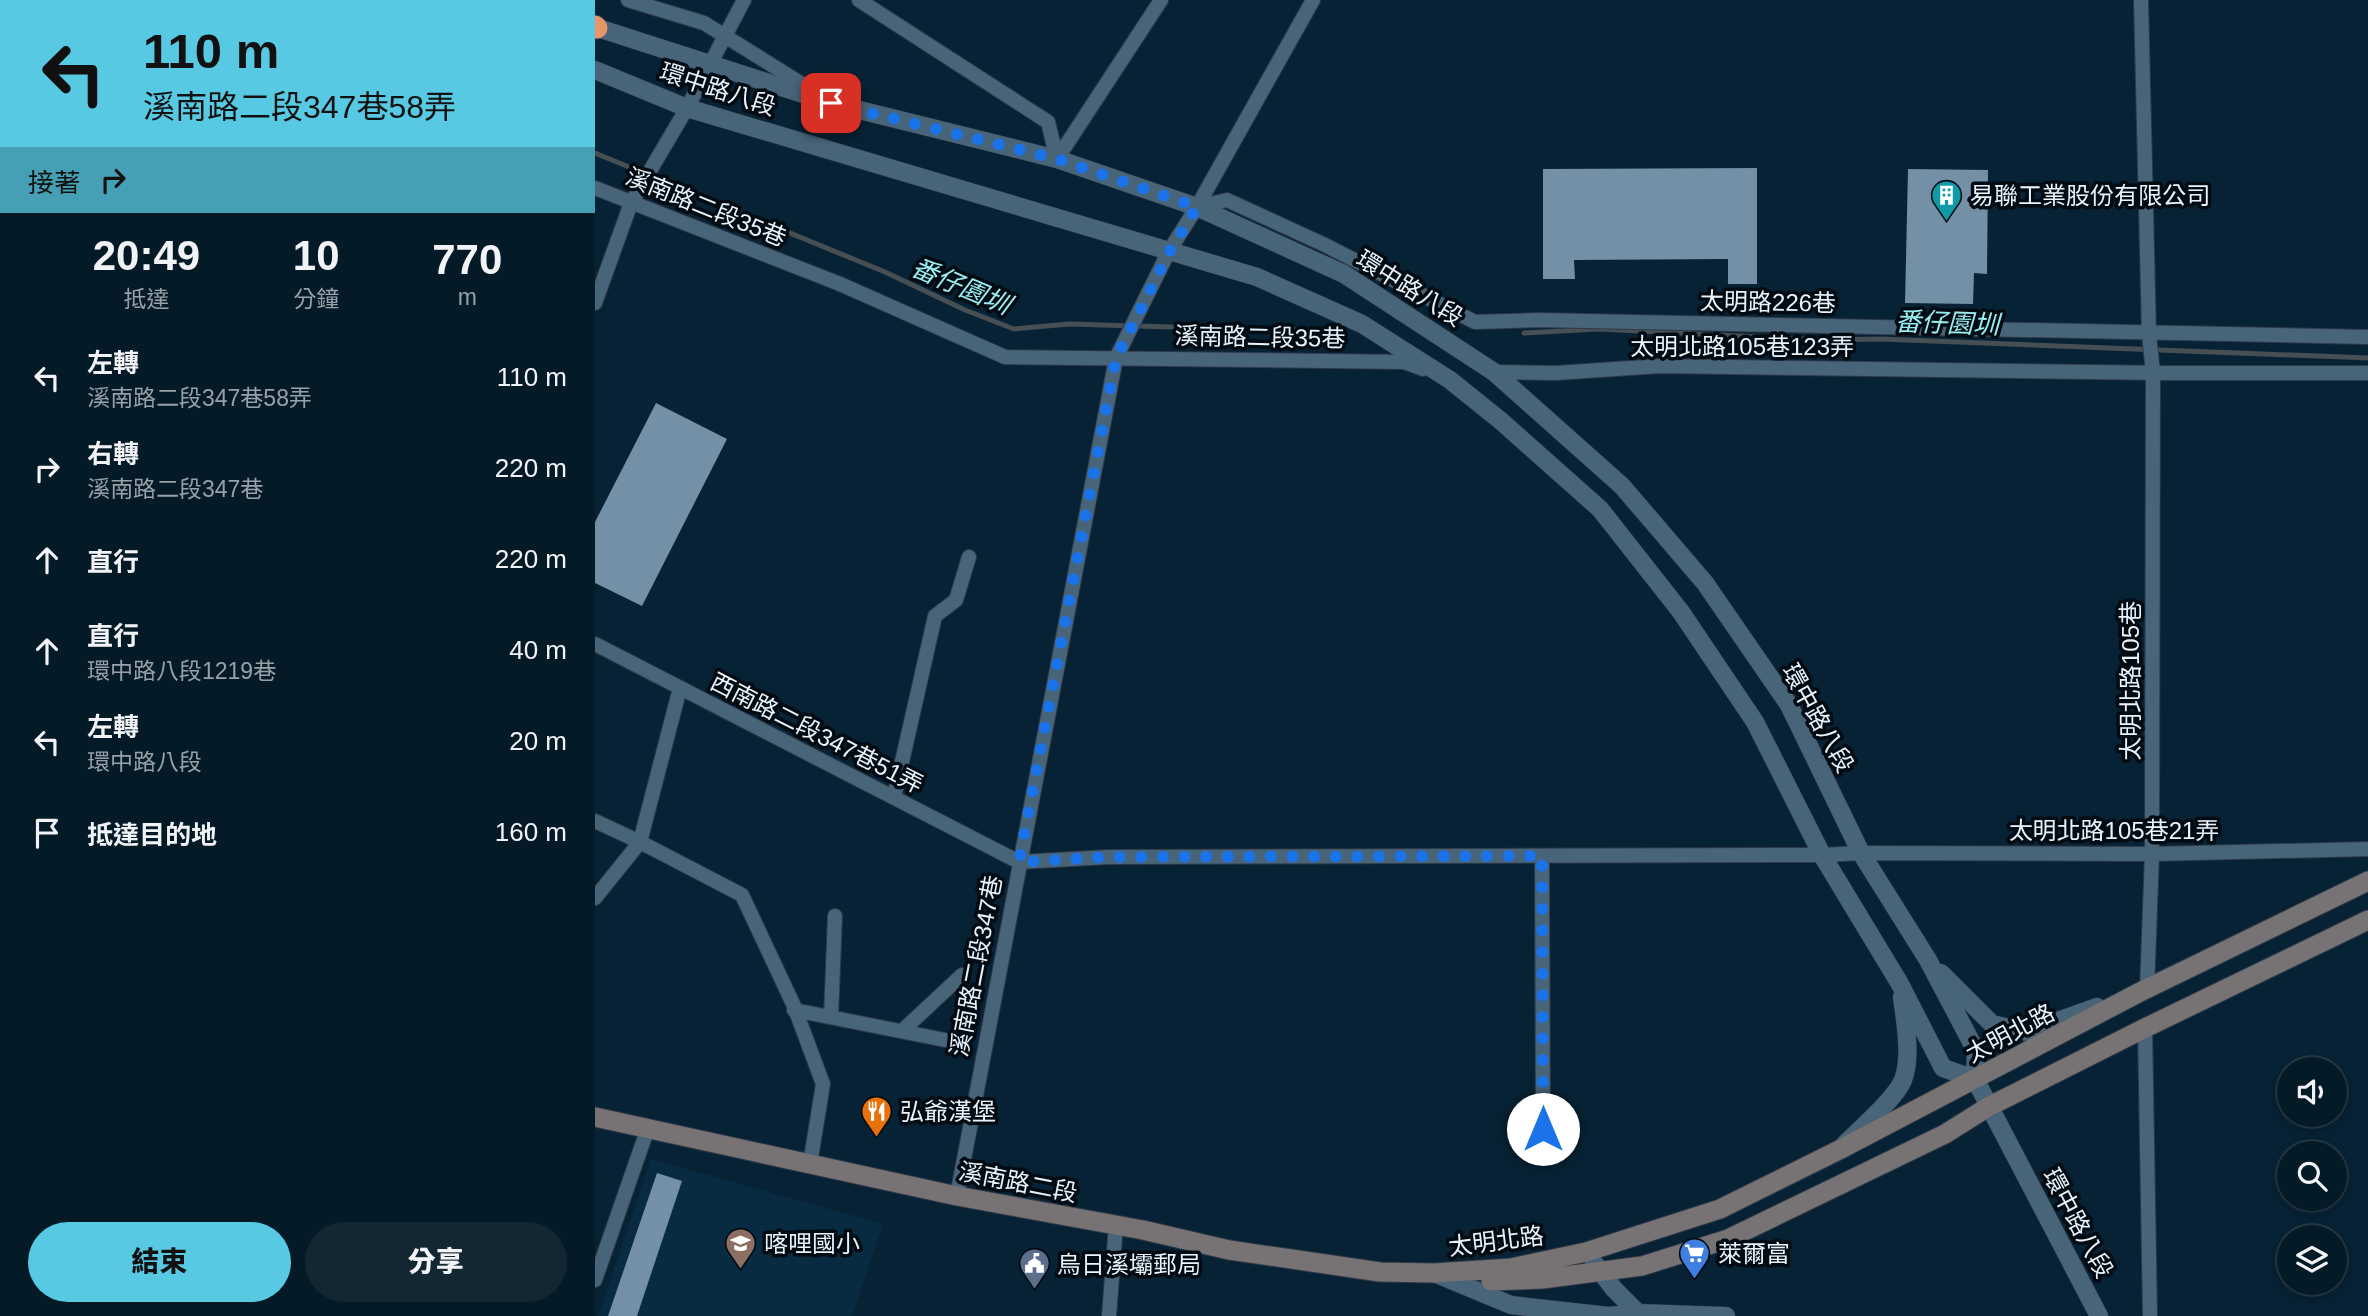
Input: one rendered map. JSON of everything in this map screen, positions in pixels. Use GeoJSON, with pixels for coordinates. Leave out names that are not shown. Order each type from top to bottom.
{"type":"FeatureCollection","features":[{"type":"Feature","properties":{"kind":"main road","name":"太明北路"},"geometry":{"type":"LineString","coordinates":[[1434,1273],[1511,1268],[1586,1252],[1720,1209],[1841,1149],[2144,990],[2368,881]]}},
{"type":"Feature","properties":{"kind":"main road","name":"太明北路"},"geometry":{"type":"LineString","coordinates":[[1434,1273],[1498,1282],[1542,1279],[1642,1266],[1728,1239],[1945,1134],[1988,1107],[2368,920]]}},
{"type":"Feature","properties":{"kind":"main road","name":"溪南路二段"},"geometry":{"type":"LineString","coordinates":[[595,1117],[957,1196],[1116,1225],[1229,1250],[1380,1272],[1434,1273]]}},
{"type":"Feature","properties":{"kind":"street"},"geometry":{"type":"LineString","coordinates":[[628,0],[704,23],[831,103]]}},
{"type":"Feature","properties":{"kind":"street"},"geometry":{"type":"LineString","coordinates":[[595,303],[631,203],[687,108],[744,0]]}},
{"type":"Feature","properties":{"kind":"street"},"geometry":{"type":"LineString","coordinates":[[859,0],[1048,122],[1057,159]]}},
{"type":"Feature","properties":{"kind":"street"},"geometry":{"type":"LineString","coordinates":[[1057,159],[1161,0]]}},
{"type":"Feature","properties":{"kind":"street","name":"溪南路二段347巷"},"geometry":{"type":"LineString","coordinates":[[957,1196],[1116,358],[1170,251],[1313,0]]}},
{"type":"Feature","properties":{"kind":"street","name":"太明北路105巷"},"geometry":{"type":"LineString","coordinates":[[2141,0],[2149,334],[2153,373],[2152,854],[2144,990]]}},
{"type":"Feature","properties":{"kind":"street","name":"環中路八段"},"geometry":{"type":"LineString","coordinates":[[596,27],[831,103],[1057,159],[1197,207],[1344,274],[1495,372],[1622,486],[1705,583],[1789,705],[1861,853],[1928,960],[1976,1051],[1975,1079],[2099,1316]]}},
{"type":"Feature","properties":{"kind":"street","name":"環中路八段"},"geometry":{"type":"LineString","coordinates":[[595,70],[687,108],[1257,277],[1362,324],[1450,380],[1501,421],[1600,509],[1663,587],[1755,722],[1822,855],[1900,984],[1943,1068],[1975,1079]]}},
{"type":"Feature","properties":{"kind":"street","name":"溪南路二段35巷"},"geometry":{"type":"LineString","coordinates":[[595,188],[840,284],[1005,357],[1404,362],[1450,380]]}},
{"type":"Feature","properties":{"kind":"street","name":"太明路226巷"},"geometry":{"type":"LineString","coordinates":[[1197,207],[1227,200],[1325,245],[1475,323],[1552,320],[2368,337]]}},
{"type":"Feature","properties":{"kind":"street","name":"太明北路105巷123弄"},"geometry":{"type":"LineString","coordinates":[[1495,372],[1556,373],[1660,366],[2153,373],[2368,373]]}},
{"type":"Feature","properties":{"kind":"street"},"geometry":{"type":"LineString","coordinates":[[894,797],[935,616],[956,600],[969,557]]}},
{"type":"Feature","properties":{"kind":"street","name":"西南路二段347巷51弄"},"geometry":{"type":"LineString","coordinates":[[595,644],[1019,862]]}},
{"type":"Feature","properties":{"kind":"street"},"geometry":{"type":"LineString","coordinates":[[595,898],[640,842],[680,688]]}},
{"type":"Feature","properties":{"kind":"street"},"geometry":{"type":"LineString","coordinates":[[595,821],[742,895],[794,1010],[823,1084],[810,1164]]}},
{"type":"Feature","properties":{"kind":"street","name":"太明北路105巷21弄"},"geometry":{"type":"LineString","coordinates":[[1019,862],[1121,856],[2152,854],[2368,849]]}},
{"type":"Feature","properties":{"kind":"street"},"geometry":{"type":"LineString","coordinates":[[1542,856],[1543,1129]]}},
{"type":"Feature","properties":{"kind":"street"},"geometry":{"type":"LineString","coordinates":[[831,1017],[835,916]]}},
{"type":"Feature","properties":{"kind":"street","name":"環中路八段"},"geometry":{"type":"LineString","coordinates":[[1928,960],[1992,1024],[2027,1032],[2144,990]]}},
{"type":"Feature","properties":{"kind":"street"},"geometry":{"type":"LineString","coordinates":[[902,1031],[962,975]]}},
{"type":"Feature","properties":{"kind":"street","name":"環中路八段"},"geometry":{"type":"LineString","coordinates":[[1841,1149],[1890,1098],[1903,1079],[1908,1040],[1900,984]]}},
{"type":"Feature","properties":{"kind":"street"},"geometry":{"type":"LineString","coordinates":[[794,1010],[945,1040]]}},
{"type":"Feature","properties":{"kind":"street"},"geometry":{"type":"LineString","coordinates":[[2145,1028],[2150,1316]]}},
{"type":"Feature","properties":{"kind":"street"},"geometry":{"type":"LineString","coordinates":[[595,1280],[648,1128]]}},
{"type":"Feature","properties":{"kind":"street"},"geometry":{"type":"LineString","coordinates":[[1109,1316],[1116,1225]]}},
{"type":"Feature","properties":{"kind":"street"},"geometry":{"type":"LineString","coordinates":[[1586,1252],[1638,1313]]}},
{"type":"Feature","properties":{"kind":"street"},"geometry":{"type":"LineString","coordinates":[[1434,1273],[1511,1305],[1609,1316],[1638,1313],[1726,1316]]}},
{"type":"Feature","properties":{"kind":"shaded area","name":"喀哩國小"},"geometry":{"type":"Polygon","coordinates":[[[651,1159],[883,1224],[852,1316],[598,1316],[651,1159]]]}},
{"type":"Feature","properties":{"kind":"building"},"geometry":{"type":"Polygon","coordinates":[[[1757,168],[1757,284],[1728,284],[1728,259],[1574,260],[1575,279],[1543,279],[1543,169],[1757,168]]]}},
{"type":"Feature","properties":{"kind":"building","name":"易聯工業股份有限公司"},"geometry":{"type":"Polygon","coordinates":[[[1908,169],[1988,170],[1987,274],[1974,273],[1973,304],[1905,303],[1908,169]]]}},
{"type":"Feature","properties":{"kind":"building"},"geometry":{"type":"Polygon","coordinates":[[[656,403],[727,439],[642,606],[595,583],[595,522],[656,403]]]}},
{"type":"Feature","properties":{"kind":"building"},"geometry":{"type":"Polygon","coordinates":[[[657,1173],[682,1181],[637,1316],[608,1316],[657,1173]]]}},
{"type":"Feature","properties":{"kind":"waterway","name":"番仔園圳"},"geometry":{"type":"LineString","coordinates":[[595,153],[885,272],[965,310],[1014,329],[1069,324],[1337,330]]}},
{"type":"Feature","properties":{"kind":"waterway","name":"番仔園圳"},"geometry":{"type":"LineString","coordinates":[[1524,333],[1599,329],[1823,340],[1881,339],[2368,358]]}},
{"type":"Feature","properties":{"kind":"place","name":"易聯工業股份有限公司"},"geometry":{"type":"Point","coordinates":[1947,222]}},
{"type":"Feature","properties":{"kind":"place","name":"弘爺漢堡"},"geometry":{"type":"Point","coordinates":[877,1138]}},
{"type":"Feature","properties":{"kind":"place","name":"喀哩國小"},"geometry":{"type":"Point","coordinates":[741,1270]}},
{"type":"Feature","properties":{"kind":"place","name":"萊爾富"},"geometry":{"type":"Point","coordinates":[1695,1280]}},
{"type":"Feature","properties":{"kind":"place","name":"烏日溪壩郵局"},"geometry":{"type":"Point","coordinates":[1034,1291]}},
{"type":"Feature","properties":{"kind":"route"},"geometry":{"type":"LineString","coordinates":[[831,103],[1057,159],[1197,207],[1170,251],[1116,358],[1019,862],[1108,857],[1542,856],[1543,1129]]}}]}
